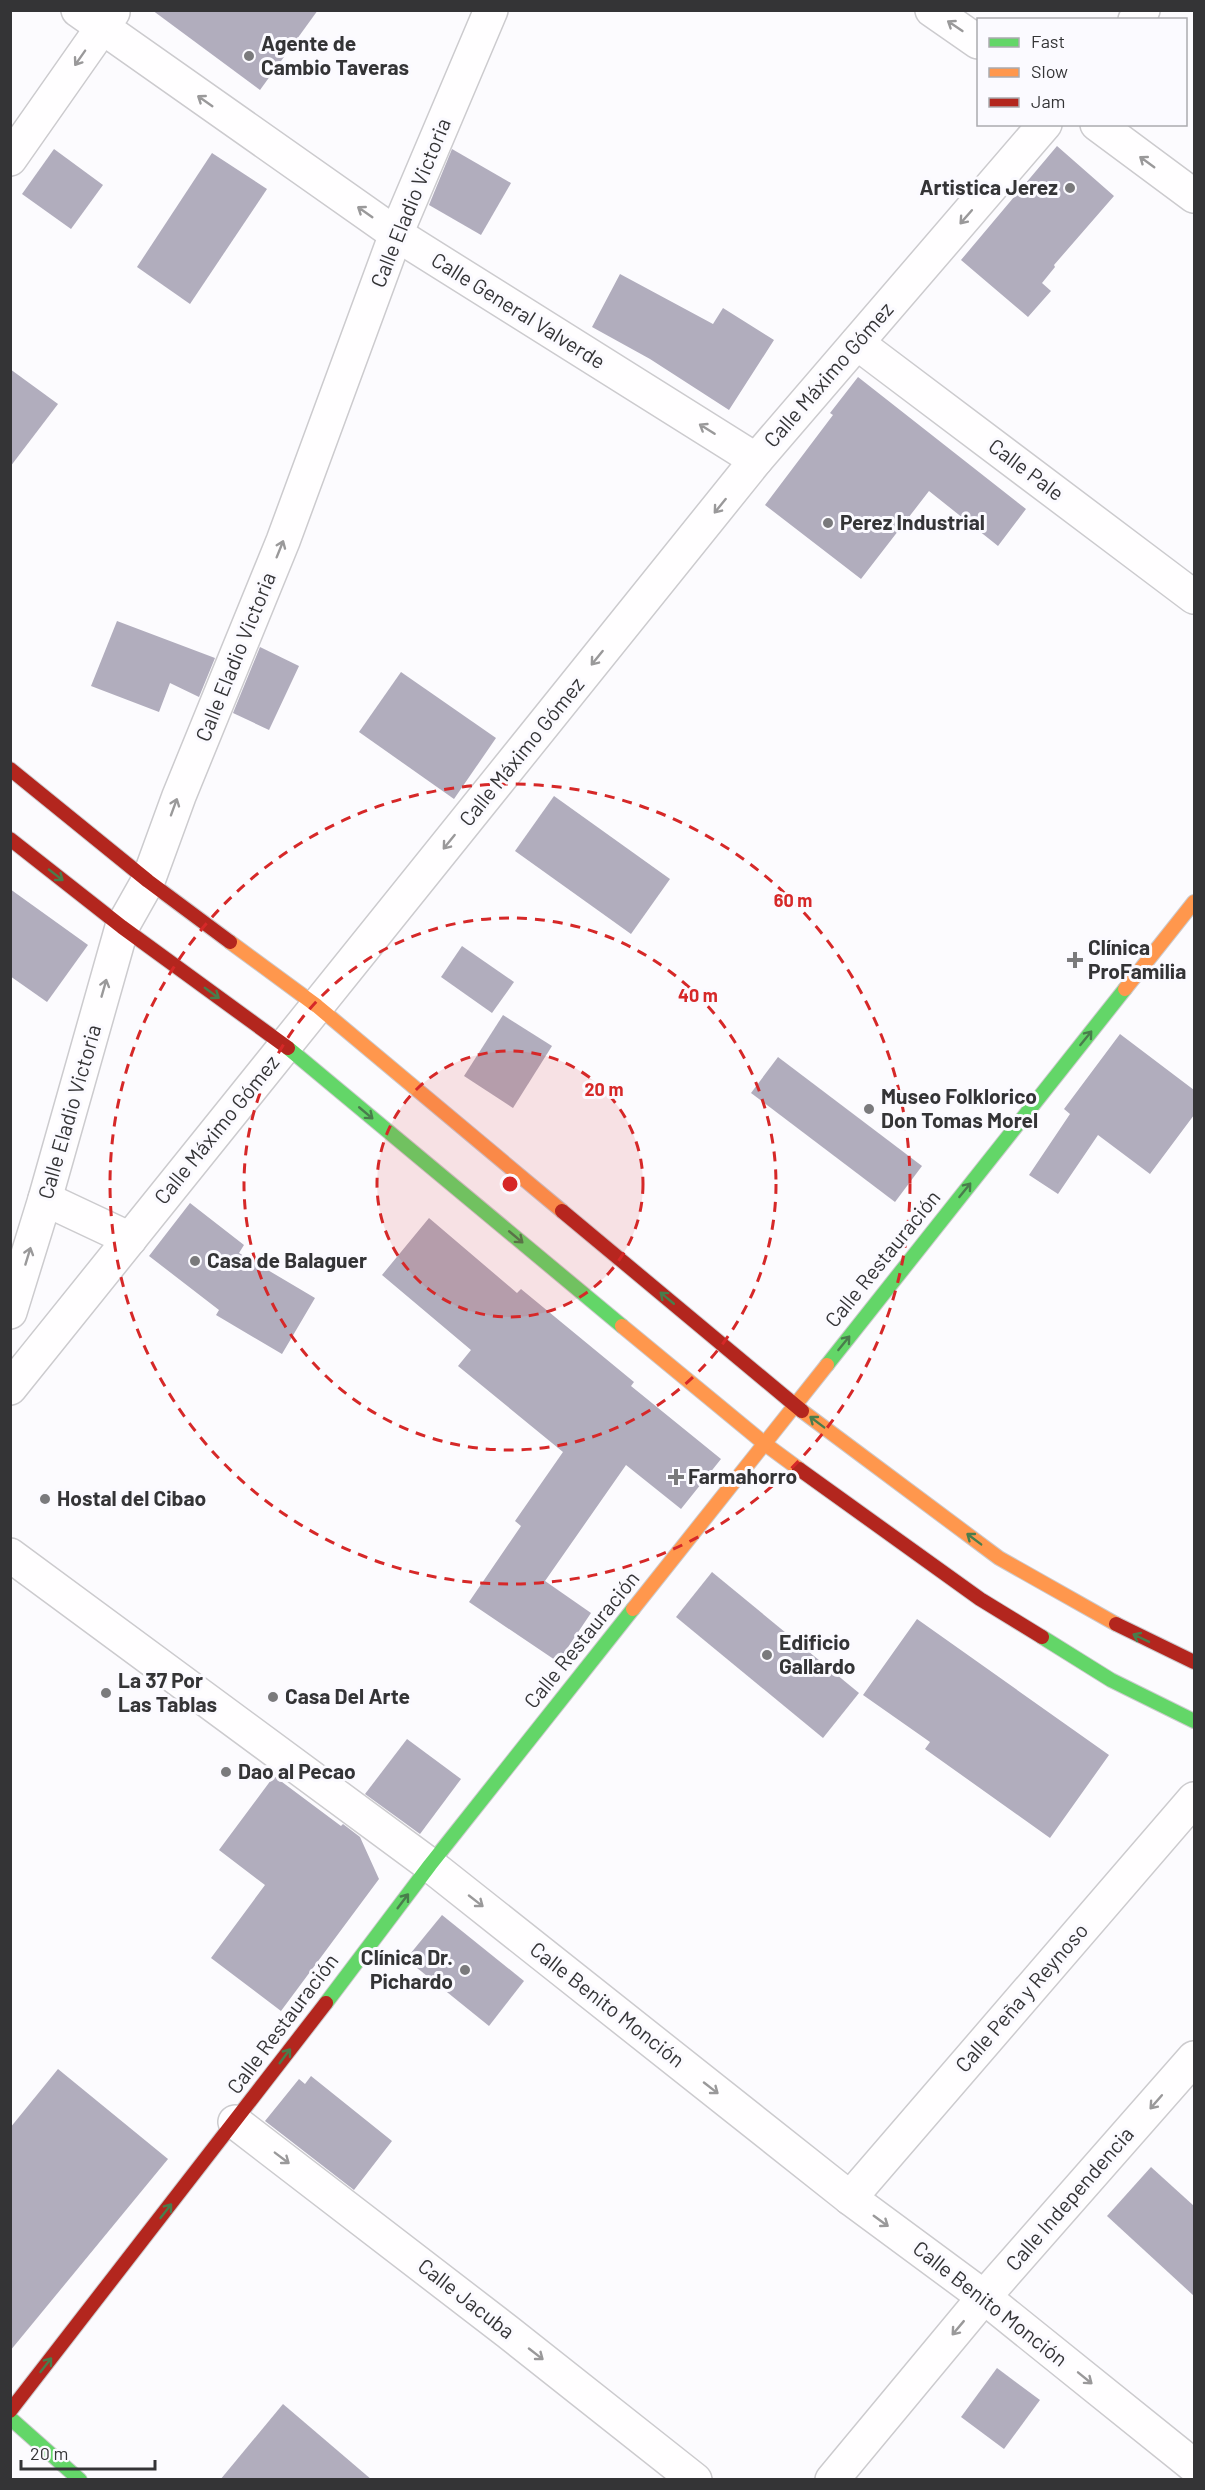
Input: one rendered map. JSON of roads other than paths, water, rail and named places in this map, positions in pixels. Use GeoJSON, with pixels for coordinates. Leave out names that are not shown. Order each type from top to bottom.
{"type":"FeatureCollection","features":[{"type":"Feature","properties":{"kind":"main road"},"geometry":{"type":"LineString","coordinates":[[10,769],[148,881],[317,1006],[794,1405],[999,1558],[1136,1635],[1194,1662]]}},
{"type":"Feature","properties":{"kind":"main road"},"geometry":{"type":"LineString","coordinates":[[10,839],[122,927],[284,1045],[765,1444],[980,1599],[1111,1680],[1194,1721]]}},
{"type":"Feature","properties":{"kind":"main road","name":"Calle Restauración"},"geometry":{"type":"LineString","coordinates":[[10,2411],[235,2122],[430,1865],[1194,902]]}},
{"type":"Feature","properties":{"kind":"main road"},"geometry":{"type":"LineString","coordinates":[[10,2418],[80,2480]]}},
{"type":"Feature","properties":{"kind":"street","name":"Calle Eladio Victoria"},"geometry":{"type":"LineString","coordinates":[[10,1312],[45,1199],[122,927],[148,881],[178,796],[283,541],[396,234],[491,10]]}},
{"type":"Feature","properties":{"kind":"street"},"geometry":{"type":"LineString","coordinates":[[932,10],[977,41]]}},
{"type":"Feature","properties":{"kind":"street","name":"Calle General Valverde"},"geometry":{"type":"LineString","coordinates":[[98,16],[396,234],[756,460]]}},
{"type":"Feature","properties":{"kind":"street"},"geometry":{"type":"LineString","coordinates":[[10,159],[98,16]]}},
{"type":"Feature","properties":{"kind":"street","name":"Calle Máximo Gómez"},"geometry":{"type":"LineString","coordinates":[[10,1388],[756,460],[1043,126]]}},
{"type":"Feature","properties":{"kind":"street"},"geometry":{"type":"LineString","coordinates":[[1100,126],[1194,196]]}},
{"type":"Feature","properties":{"kind":"street","name":"Calle Pale"},"geometry":{"type":"LineString","coordinates":[[857,343],[1194,597]]}},
{"type":"Feature","properties":{"kind":"street"},"geometry":{"type":"LineString","coordinates":[[45,1199],[130,1239]]}},
{"type":"Feature","properties":{"kind":"street","name":"Calle Benito Monción"},"geometry":{"type":"LineString","coordinates":[[10,1555],[430,1865],[850,2198],[984,2297],[1194,2466]]}},
{"type":"Feature","properties":{"kind":"street","name":"Calle Peña y Reynoso"},"geometry":{"type":"LineString","coordinates":[[850,2198],[1194,1799]]}},
{"type":"Feature","properties":{"kind":"street","name":"Calle Independencia"},"geometry":{"type":"LineString","coordinates":[[832,2480],[984,2297],[1194,2058]]}},
{"type":"Feature","properties":{"kind":"street","name":"Calle Jacuba"},"geometry":{"type":"LineString","coordinates":[[235,2122],[508,2332],[695,2480]]}},
{"type":"Feature","properties":{"kind":"place","name":"Agente de Cambio Taveras"},"geometry":{"type":"Point","coordinates":[249,56]}},
{"type":"Feature","properties":{"kind":"place","name":"Artistica Jerez"},"geometry":{"type":"Point","coordinates":[1070,188]}},
{"type":"Feature","properties":{"kind":"place","name":"Perez Industrial"},"geometry":{"type":"Point","coordinates":[828,523]}},
{"type":"Feature","properties":{"kind":"place","name":"Clínica ProFamilia"},"geometry":{"type":"Point","coordinates":[1075,960]}},
{"type":"Feature","properties":{"kind":"place","name":"Museo Folklorico Don Tomas Morel"},"geometry":{"type":"Point","coordinates":[869,1109]}},
{"type":"Feature","properties":{"kind":"place","name":"Casa de Balaguer"},"geometry":{"type":"Point","coordinates":[195,1261]}},
{"type":"Feature","properties":{"kind":"place","name":"Farmahorro"},"geometry":{"type":"Point","coordinates":[676,1477]}},
{"type":"Feature","properties":{"kind":"place","name":"Hostal del Cibao"},"geometry":{"type":"Point","coordinates":[45,1499]}},
{"type":"Feature","properties":{"kind":"place","name":"Edificio Gallardo"},"geometry":{"type":"Point","coordinates":[767,1655]}},
{"type":"Feature","properties":{"kind":"place","name":"La 37 Por Las Tablas"},"geometry":{"type":"Point","coordinates":[106,1693]}},
{"type":"Feature","properties":{"kind":"place","name":"Casa Del Arte"},"geometry":{"type":"Point","coordinates":[273,1697]}},
{"type":"Feature","properties":{"kind":"place","name":"Dao al Pecao"},"geometry":{"type":"Point","coordinates":[226,1772]}},
{"type":"Feature","properties":{"kind":"place","name":"Clínica Dr. Pichardo"},"geometry":{"type":"Point","coordinates":[465,1970]}}]}
